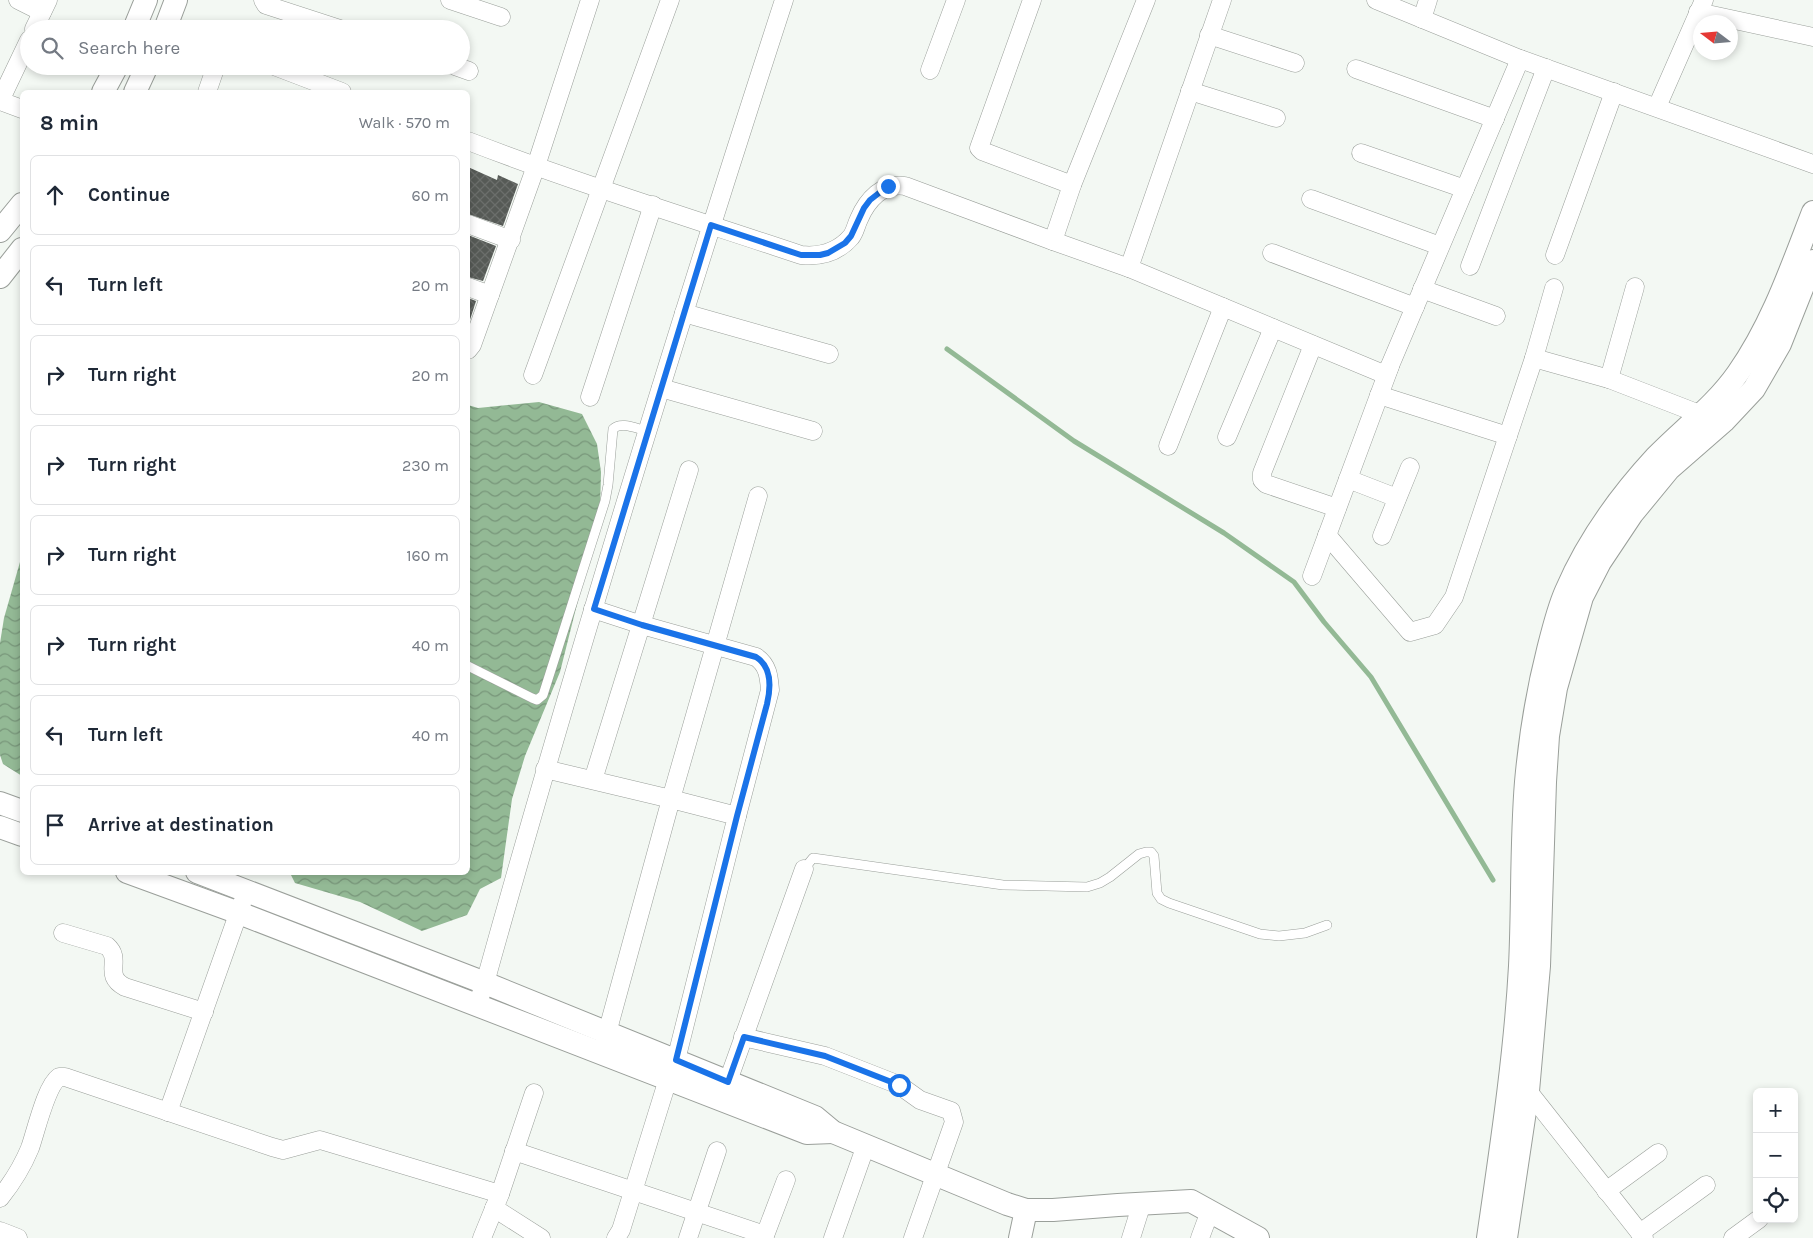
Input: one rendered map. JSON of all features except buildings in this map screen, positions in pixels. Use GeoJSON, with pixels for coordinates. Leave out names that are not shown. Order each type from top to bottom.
{"type":"FeatureCollection","features":[{"type":"Feature","properties":{"kind":"street"},"geometry":{"type":"LineString","coordinates":[[18,0],[45,6],[38,20]]}},
{"type":"Feature","properties":{"kind":"street"},"geometry":{"type":"LineString","coordinates":[[138,20],[146,0]]}},
{"type":"Feature","properties":{"kind":"street"},"geometry":{"type":"LineString","coordinates":[[172,20],[176,0]]}},
{"type":"Feature","properties":{"kind":"street"},"geometry":{"type":"LineString","coordinates":[[263,0],[266,5],[312,20]]}},
{"type":"Feature","properties":{"kind":"street"},"geometry":{"type":"LineString","coordinates":[[450,0],[501,17]]}},
{"type":"Feature","properties":{"kind":"street"},"geometry":{"type":"LineString","coordinates":[[470,348],[511,240],[590,0]]}},
{"type":"Feature","properties":{"kind":"street"},"geometry":{"type":"LineString","coordinates":[[533,375],[670,0]]}},
{"type":"Feature","properties":{"kind":"street"},"geometry":{"type":"LineString","coordinates":[[477,1006],[485,984],[545,769],[661,388],[711,225],[784,0]]}},
{"type":"Feature","properties":{"kind":"street"},"geometry":{"type":"LineString","coordinates":[[930,70],[956,0]]}},
{"type":"Feature","properties":{"kind":"street"},"geometry":{"type":"LineString","coordinates":[[1032,0],[979,148],[982,151],[1072,185]]}},
{"type":"Feature","properties":{"kind":"street"},"geometry":{"type":"LineString","coordinates":[[1053,242],[1072,185],[1146,0]]}},
{"type":"Feature","properties":{"kind":"street"},"geometry":{"type":"LineString","coordinates":[[1129,268],[1222,0]]}},
{"type":"Feature","properties":{"kind":"street"},"geometry":{"type":"LineString","coordinates":[[1376,0],[1520,59],[1813,164]]}},
{"type":"Feature","properties":{"kind":"street"},"geometry":{"type":"LineString","coordinates":[[1422,19],[1428,0]]}},
{"type":"Feature","properties":{"kind":"street"},"geometry":{"type":"LineString","coordinates":[[1656,107],[1701,6],[1813,37]]}},
{"type":"Feature","properties":{"kind":"street"},"geometry":{"type":"LineString","coordinates":[[1209,35],[1294,63]]}},
{"type":"Feature","properties":{"kind":"street"},"geometry":{"type":"LineString","coordinates":[[20,59],[0,101],[20,108]]}},
{"type":"Feature","properties":{"kind":"street"},"geometry":{"type":"LineString","coordinates":[[470,142],[536,166],[801,255],[820,255],[845,243],[851,236],[864,208],[870,200],[888,186],[896,184],[905,186],[1053,242],[1129,268],[1386,375],[1520,59]]}},
{"type":"Feature","properties":{"kind":"street"},"geometry":{"type":"LineString","coordinates":[[1470,266],[1546,68]]}},
{"type":"Feature","properties":{"kind":"street"},"geometry":{"type":"LineString","coordinates":[[1356,69],[1494,119]]}},
{"type":"Feature","properties":{"kind":"street"},"geometry":{"type":"LineString","coordinates":[[105,90],[112,75]]}},
{"type":"Feature","properties":{"kind":"street"},"geometry":{"type":"LineString","coordinates":[[136,90],[143,75]]}},
{"type":"Feature","properties":{"kind":"street"},"geometry":{"type":"LineString","coordinates":[[208,90],[213,75]]}},
{"type":"Feature","properties":{"kind":"street"},"geometry":{"type":"LineString","coordinates":[[298,75],[337,90]]}},
{"type":"Feature","properties":{"kind":"street"},"geometry":{"type":"LineString","coordinates":[[1190,91],[1276,118]]}},
{"type":"Feature","properties":{"kind":"street"},"geometry":{"type":"LineString","coordinates":[[1555,255],[1614,92]]}},
{"type":"Feature","properties":{"kind":"street"},"geometry":{"type":"LineString","coordinates":[[1361,153],[1465,189]]}},
{"type":"Feature","properties":{"kind":"street"},"geometry":{"type":"LineString","coordinates":[[1311,199],[1440,246]]}},
{"type":"Feature","properties":{"kind":"street"},"geometry":{"type":"LineString","coordinates":[[590,397],[653,205]]}},
{"type":"Feature","properties":{"kind":"street"},"geometry":{"type":"LineString","coordinates":[[0,230],[20,206]]}},
{"type":"Feature","properties":{"kind":"street"},"geometry":{"type":"LineString","coordinates":[[1488,1238],[1519,1090],[1539,966],[1548,736],[1556,688],[1582,597],[1600,562],[1632,514],[1670,469],[1724,421],[1745,382],[1761,335],[1813,212]]}},
{"type":"Feature","properties":{"kind":"street"},"geometry":{"type":"LineString","coordinates":[[470,225],[511,240]]}},
{"type":"Feature","properties":{"kind":"street"},"geometry":{"type":"LineString","coordinates":[[1272,253],[1415,307]]}},
{"type":"Feature","properties":{"kind":"street"},"geometry":{"type":"LineString","coordinates":[[1506,1238],[1519,1090],[1520,967],[1526,784],[1539,685],[1564,594],[1584,552],[1616,506],[1656,457],[1702,415],[1745,382],[1780,344],[1813,261]]}},
{"type":"Feature","properties":{"kind":"street"},"geometry":{"type":"LineString","coordinates":[[1609,379],[1635,287]]}},
{"type":"Feature","properties":{"kind":"street"},"geometry":{"type":"LineString","coordinates":[[470,288],[490,295]]}},
{"type":"Feature","properties":{"kind":"street"},"geometry":{"type":"LineString","coordinates":[[1327,535],[1410,632],[1436,625],[1454,596],[1534,358],[1554,288]]}},
{"type":"Feature","properties":{"kind":"street"},"geometry":{"type":"LineString","coordinates":[[1422,289],[1496,316]]}},
{"type":"Feature","properties":{"kind":"street"},"geometry":{"type":"LineString","coordinates":[[1168,446],[1223,307]]}},
{"type":"Feature","properties":{"kind":"street"},"geometry":{"type":"LineString","coordinates":[[684,313],[829,354]]}},
{"type":"Feature","properties":{"kind":"street"},"geometry":{"type":"LineString","coordinates":[[1227,437],[1273,328]]}},
{"type":"Feature","properties":{"kind":"street"},"geometry":{"type":"LineString","coordinates":[[1313,345],[1262,473],[1262,480],[1266,484],[1337,508]]}},
{"type":"Feature","properties":{"kind":"street"},"geometry":{"type":"LineString","coordinates":[[1534,358],[1609,379],[1702,415]]}},
{"type":"Feature","properties":{"kind":"street"},"geometry":{"type":"LineString","coordinates":[[1312,576],[1390,366]]}},
{"type":"Feature","properties":{"kind":"street"},"geometry":{"type":"LineString","coordinates":[[661,388],[813,432]]}},
{"type":"Feature","properties":{"kind":"street"},"geometry":{"type":"LineString","coordinates":[[1379,395],[1508,436]]}},
{"type":"Feature","properties":{"kind":"street"},"geometry":{"type":"LineString","coordinates":[[1382,536],[1410,467]]}},
{"type":"Feature","properties":{"kind":"street"},"geometry":{"type":"LineString","coordinates":[[593,780],[690,470]]}},
{"type":"Feature","properties":{"kind":"street"},"geometry":{"type":"LineString","coordinates":[[1348,479],[1396,498]]}},
{"type":"Feature","properties":{"kind":"street"},"geometry":{"type":"LineString","coordinates":[[601,1054],[714,645],[758,496]]}},
{"type":"Feature","properties":{"kind":"street"},"geometry":{"type":"LineString","coordinates":[[594,609],[642,625],[756,657],[763,661],[767,669],[770,690],[672,1070],[621,1230],[616,1238]]}},
{"type":"Feature","properties":{"kind":"street"},"geometry":{"type":"LineString","coordinates":[[545,769],[737,816]]}},
{"type":"Feature","properties":{"kind":"street"},"geometry":{"type":"LineString","coordinates":[[0,803],[20,810]]}},
{"type":"Feature","properties":{"kind":"street"},"geometry":{"type":"LineString","coordinates":[[0,827],[20,834]]}},
{"type":"Feature","properties":{"kind":"street"},"geometry":{"type":"LineString","coordinates":[[728,1082],[804,869]]}},
{"type":"Feature","properties":{"kind":"street"},"geometry":{"type":"LineString","coordinates":[[135,875],[239,913],[601,1054],[728,1082],[815,1117],[833,1132],[1007,1204],[1026,1210],[1053,1210],[1191,1201],[1258,1238]]}},
{"type":"Feature","properties":{"kind":"street"},"geometry":{"type":"LineString","coordinates":[[205,875],[608,1032],[672,1070],[807,1133],[833,1132]]}},
{"type":"Feature","properties":{"kind":"street"},"geometry":{"type":"LineString","coordinates":[[168,1112],[239,913],[245,891]]}},
{"type":"Feature","properties":{"kind":"street"},"geometry":{"type":"LineString","coordinates":[[63,933],[107,946],[112,950],[114,977],[117,983],[204,1012]]}},
{"type":"Feature","properties":{"kind":"street"},"geometry":{"type":"LineString","coordinates":[[744,1037],[825,1056],[899,1085],[920,1100],[951,1112],[954,1122],[913,1238]]}},
{"type":"Feature","properties":{"kind":"street"},"geometry":{"type":"LineString","coordinates":[[0,1198],[18,1171],[29,1149],[51,1086],[59,1077],[65,1077],[283,1150],[320,1140],[338,1144],[497,1201],[541,1238]]}},
{"type":"Feature","properties":{"kind":"street"},"geometry":{"type":"LineString","coordinates":[[1519,1090],[1642,1236],[1706,1185]]}},
{"type":"Feature","properties":{"kind":"street"},"geometry":{"type":"LineString","coordinates":[[482,1238],[497,1201],[534,1093]]}},
{"type":"Feature","properties":{"kind":"street"},"geometry":{"type":"LineString","coordinates":[[833,1238],[866,1145]]}},
{"type":"Feature","properties":{"kind":"street"},"geometry":{"type":"LineString","coordinates":[[514,1150],[765,1236],[786,1180]]}},
{"type":"Feature","properties":{"kind":"street"},"geometry":{"type":"LineString","coordinates":[[688,1238],[717,1152]]}},
{"type":"Feature","properties":{"kind":"street"},"geometry":{"type":"LineString","coordinates":[[1606,1191],[1658,1153]]}},
{"type":"Feature","properties":{"kind":"street"},"geometry":{"type":"LineString","coordinates":[[1131,1238],[1142,1204]]}},
{"type":"Feature","properties":{"kind":"street"},"geometry":{"type":"LineString","coordinates":[[1020,1238],[1026,1210]]}},
{"type":"Feature","properties":{"kind":"street"},"geometry":{"type":"LineString","coordinates":[[1200,1238],[1210,1212]]}},
{"type":"Feature","properties":{"kind":"street"},"geometry":{"type":"LineString","coordinates":[[1733,1238],[1754,1223]]}},
{"type":"Feature","properties":{"kind":"street"},"geometry":{"type":"LineString","coordinates":[[0,1230],[18,1238]]}},
{"type":"Feature","properties":{"kind":"lane"},"geometry":{"type":"LineString","coordinates":[[470,667],[537,700],[543,695],[605,501],[613,429],[615,426],[621,425],[648,431]]}},
{"type":"Feature","properties":{"kind":"lane"},"geometry":{"type":"LineString","coordinates":[[804,869],[813,858],[1003,885],[1087,887],[1100,883],[1139,854],[1151,852],[1154,856],[1157,893],[1161,899],[1168,903],[1260,934],[1279,936],[1305,933],[1327,925]]}},
{"type":"Feature","properties":{"kind":"water"},"geometry":{"type":"Polygon","coordinates":[[[539,402],[582,414],[597,444],[601,472],[600,513],[560,672],[525,756],[512,799],[501,878],[480,889],[467,915],[422,931],[360,902],[295,883],[291,875],[470,875],[470,406],[478,408],[539,402]]]}},
{"type":"Feature","properties":{"kind":"water"},"geometry":{"type":"Polygon","coordinates":[[[20,562],[20,775],[3,764],[0,755],[0,643],[4,618],[20,562]]]}},
{"type":"Feature","properties":{"kind":"waterway"},"geometry":{"type":"LineString","coordinates":[[947,349],[1074,441],[1224,533],[1294,582],[1324,622],[1371,677],[1493,880]]}},
{"type":"Feature","properties":{"kind":"route"},"geometry":{"type":"LineString","coordinates":[[888,186],[870,200],[858,220],[855,230],[845,243],[828,253],[820,255],[801,255],[711,225],[594,609],[642,625],[756,657],[763,661],[769,680],[770,690],[767,704],[676,1060],[728,1082],[744,1037],[825,1056],[899,1085]]}}]}
